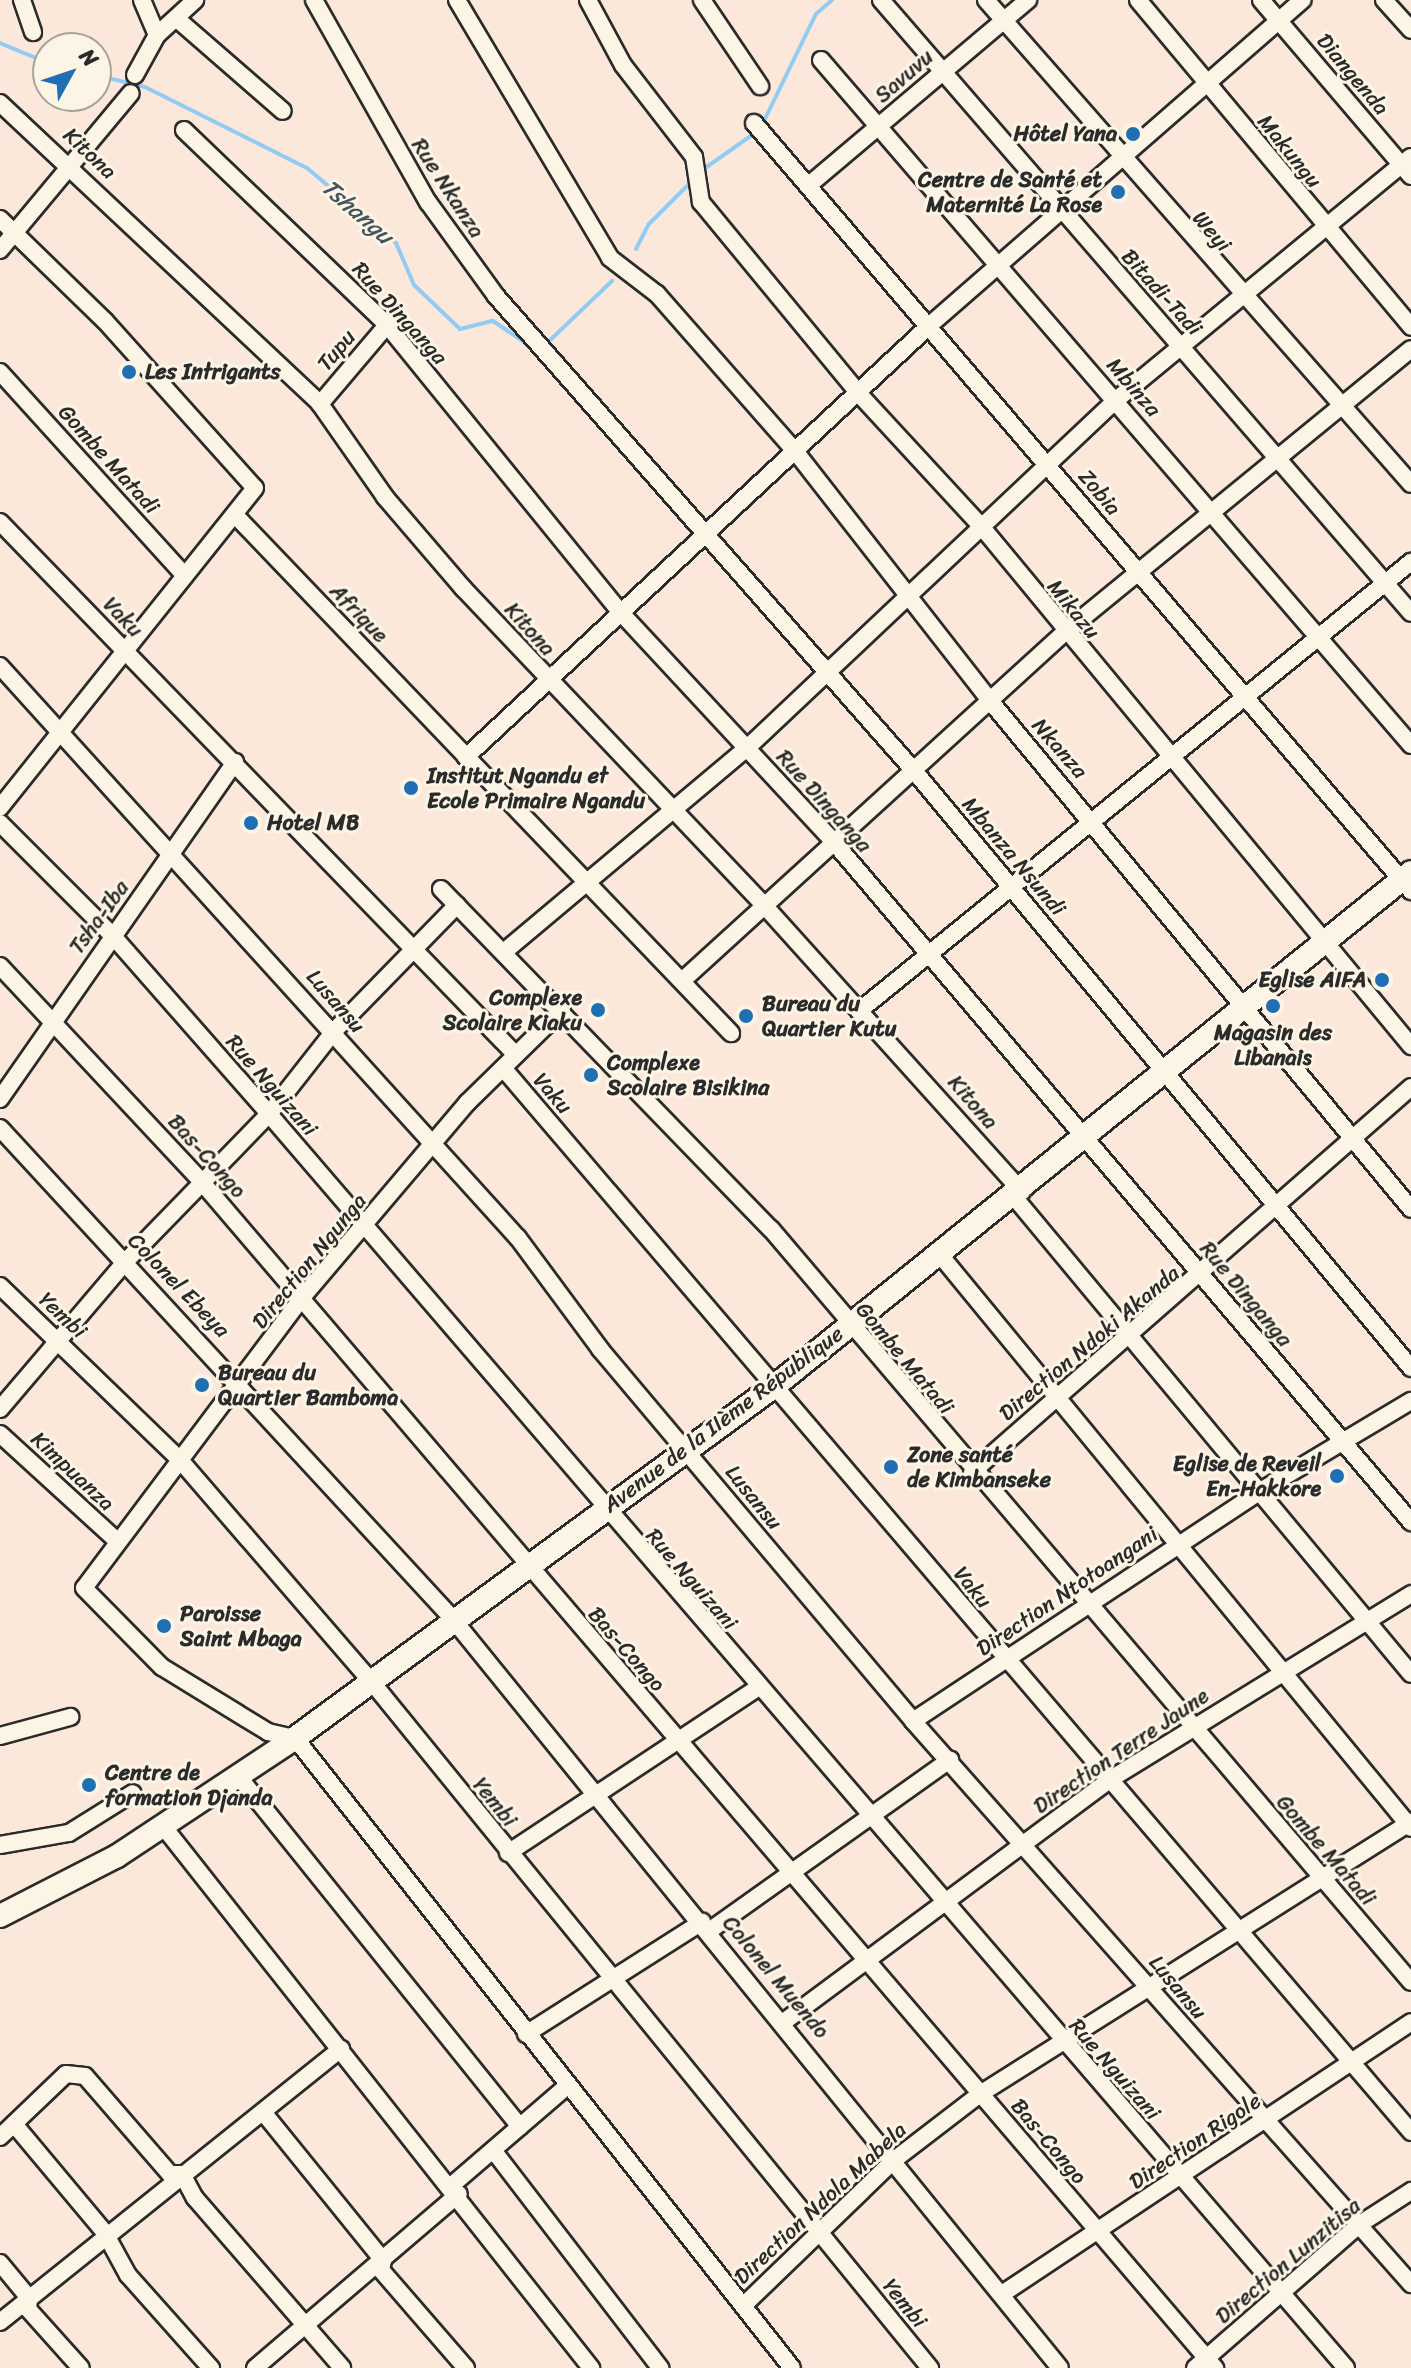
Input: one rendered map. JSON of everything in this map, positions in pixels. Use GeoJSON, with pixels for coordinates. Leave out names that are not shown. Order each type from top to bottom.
{"type":"FeatureCollection","features":[{"type":"Feature","properties":{"kind":"street"},"geometry":{"type":"LineString","coordinates":[[22,0],[33,32]]}},
{"type":"Feature","properties":{"kind":"street"},"geometry":{"type":"LineString","coordinates":[[142,0],[157,35]]}},
{"type":"Feature","properties":{"kind":"street"},"geometry":{"type":"LineString","coordinates":[[135,75],[157,35],[195,0]]}},
{"type":"Feature","properties":{"kind":"street","name":"Rue Nkanza"},"geometry":{"type":"LineString","coordinates":[[314,0],[428,202],[496,296],[576,378]]}},
{"type":"Feature","properties":{"kind":"street","name":"Nkanza"},"geometry":{"type":"LineString","coordinates":[[457,0],[610,258],[676,315],[795,451],[912,593],[991,702],[1092,818],[1411,1209]]}},
{"type":"Feature","properties":{"kind":"street","name":"Mikazu"},"geometry":{"type":"LineString","coordinates":[[588,0],[623,65],[694,157],[701,202],[860,395],[981,526],[1064,633],[1411,1046]]}},
{"type":"Feature","properties":{"kind":"street","name":"Bitadi-Tadi"},"geometry":{"type":"LineString","coordinates":[[881,0],[1061,212],[1279,455],[1411,613]]}},
{"type":"Feature","properties":{"kind":"street","name":"Weyi"},"geometry":{"type":"LineString","coordinates":[[986,0],[1120,160],[1411,484]]}},
{"type":"Feature","properties":{"kind":"street","name":"Savuvu"},"geometry":{"type":"LineString","coordinates":[[809,185],[1028,0]]}},
{"type":"Feature","properties":{"kind":"street","name":"Makungu"},"geometry":{"type":"LineString","coordinates":[[1138,0],[1325,230],[1411,327]]}},
{"type":"Feature","properties":{"kind":"street","name":"Diangenda"},"geometry":{"type":"LineString","coordinates":[[1261,0],[1408,166]]}},
{"type":"Feature","properties":{"kind":"street"},"geometry":{"type":"LineString","coordinates":[[466,757],[705,541],[795,451],[860,395],[931,324],[1302,0]]}},
{"type":"Feature","properties":{"kind":"street"},"geometry":{"type":"LineString","coordinates":[[1384,0],[1411,30]]}},
{"type":"Feature","properties":{"kind":"street"},"geometry":{"type":"LineString","coordinates":[[707,4],[760,86]]}},
{"type":"Feature","properties":{"kind":"street"},"geometry":{"type":"LineString","coordinates":[[177,19],[283,111]]}},
{"type":"Feature","properties":{"kind":"street","name":"Mbinza"},"geometry":{"type":"LineString","coordinates":[[821,60],[1213,510],[1411,745]]}},
{"type":"Feature","properties":{"kind":"street"},"geometry":{"type":"LineString","coordinates":[[0,250],[131,93]]}},
{"type":"Feature","properties":{"kind":"street","name":"Kitona"},"geometry":{"type":"LineString","coordinates":[[0,103],[70,163],[320,404],[385,497],[547,682],[670,812],[763,904],[1018,1195],[1130,1336],[1262,1490],[1411,1674]]}},
{"type":"Feature","properties":{"kind":"street","name":"Zobia"},"geometry":{"type":"LineString","coordinates":[[754,123],[931,324],[1139,572],[1408,881]]}},
{"type":"Feature","properties":{"kind":"street","name":"Rue Dinganga"},"geometry":{"type":"LineString","coordinates":[[184,130],[387,325],[623,615],[832,840],[1085,1143],[1202,1275],[1342,1445],[1411,1522]]}},
{"type":"Feature","properties":{"kind":"street"},"geometry":{"type":"LineString","coordinates":[[505,951],[746,749],[828,675],[1116,400],[1180,345],[1408,166]]}},
{"type":"Feature","properties":{"kind":"street"},"geometry":{"type":"LineString","coordinates":[[0,219],[253,484],[236,516],[185,576],[65,733],[0,808]]}},
{"type":"Feature","properties":{"kind":"street","name":"Tupu"},"geometry":{"type":"LineString","coordinates":[[320,404],[387,325]]}},
{"type":"Feature","properties":{"kind":"street"},"geometry":{"type":"LineString","coordinates":[[683,980],[832,840],[916,773],[1064,633],[1411,349]]}},
{"type":"Feature","properties":{"kind":"street","name":"Gombe Matadi"},"geometry":{"type":"LineString","coordinates":[[0,372],[185,576]]}},
{"type":"Feature","properties":{"kind":"street","name":"Mbanza Nsundi"},"geometry":{"type":"LineString","coordinates":[[576,378],[705,541],[916,773],[1411,1368]]}},
{"type":"Feature","properties":{"kind":"street","name":"Afrique"},"geometry":{"type":"LineString","coordinates":[[236,516],[731,1033]]}},
{"type":"Feature","properties":{"kind":"street","name":"Vaku"},"geometry":{"type":"LineString","coordinates":[[0,522],[414,945],[514,1053]]}},
{"type":"Feature","properties":{"kind":"street"},"geometry":{"type":"LineString","coordinates":[[859,1011],[1092,818],[1250,699],[1411,562]]}},
{"type":"Feature","properties":{"kind":"street","name":"Lusansu"},"geometry":{"type":"LineString","coordinates":[[0,666],[175,852],[431,1144],[518,1238],[687,1450],[913,1721],[1025,1842],[1411,2284]]}},
{"type":"Feature","properties":{"kind":"street","name":"Tsha-Iba"},"geometry":{"type":"LineString","coordinates":[[0,1099],[52,1020],[175,852],[235,762]]}},
{"type":"Feature","properties":{"kind":"street","name":"Rue Nguizani"},"geometry":{"type":"LineString","coordinates":[[0,823],[112,935],[269,1114],[602,1510],[1060,2040],[1285,2293],[1346,2368]]}},
{"type":"Feature","properties":{"kind":"street","name":"Avenue de la IIème République"},"geometry":{"type":"LineString","coordinates":[[0,1916],[163,1826],[295,1738],[452,1618],[776,1385],[1085,1143],[1325,944],[1408,881]]}},
{"type":"Feature","properties":{"kind":"street","name":"Gombe Matadi"},"geometry":{"type":"LineString","coordinates":[[441,889],[505,951],[771,1229],[848,1327],[972,1472],[1094,1605],[1191,1729],[1411,1982]]}},
{"type":"Feature","properties":{"kind":"street"},"geometry":{"type":"LineString","coordinates":[[0,1409],[126,1261],[200,1180],[269,1114],[334,1031],[414,945],[457,905]]}},
{"type":"Feature","properties":{"kind":"street","name":"Bas-Congo"},"geometry":{"type":"LineString","coordinates":[[0,966],[200,1180],[678,1741],[789,1877],[866,1962],[1098,2233],[1205,2365]]}},
{"type":"Feature","properties":{"kind":"street","name":"Direction Ngunga"},"geometry":{"type":"LineString","coordinates":[[295,1738],[268,1732],[162,1667],[88,1593],[84,1582],[242,1383],[301,1299],[364,1228],[431,1144],[514,1053],[562,1010]]}},
{"type":"Feature","properties":{"kind":"street","name":"Vaku"},"geometry":{"type":"LineString","coordinates":[[503,1068],[776,1385],[1003,1660],[1354,2061],[1411,2132]]}},
{"type":"Feature","properties":{"kind":"street","name":"Direction Ndoki Akanda"},"geometry":{"type":"LineString","coordinates":[[972,1472],[1202,1275],[1278,1208],[1351,1137],[1411,1087]]}},
{"type":"Feature","properties":{"kind":"street","name":"Colonel Ebeya"},"geometry":{"type":"LineString","coordinates":[[0,1128],[242,1383],[452,1618]]}},
{"type":"Feature","properties":{"kind":"street"},"geometry":{"type":"LineString","coordinates":[[941,1256],[1176,1545],[1410,1825]]}},
{"type":"Feature","properties":{"kind":"street","name":"Yembi"},"geometry":{"type":"LineString","coordinates":[[0,1286],[180,1460],[371,1681],[611,1983],[930,2368]]}},
{"type":"Feature","properties":{"kind":"street","name":"Direction Ntotoangani"},"geometry":{"type":"LineString","coordinates":[[913,1721],[1003,1660],[1094,1605],[1176,1545],[1411,1401]]}},
{"type":"Feature","properties":{"kind":"street","name":"Kimpuanza"},"geometry":{"type":"LineString","coordinates":[[0,1434],[116,1540]]}},
{"type":"Feature","properties":{"kind":"street","name":"Direction Terre Jaune"},"geometry":{"type":"LineString","coordinates":[[785,2021],[1109,1780],[1364,1619],[1411,1594]]}},
{"type":"Feature","properties":{"kind":"street","name":"Colonel Muendo"},"geometry":{"type":"LineString","coordinates":[[452,1618],[594,1795],[785,2021],[1060,2368]]}},
{"type":"Feature","properties":{"kind":"street"},"geometry":{"type":"LineString","coordinates":[[508,1853],[757,1688]]}},
{"type":"Feature","properties":{"kind":"street"},"geometry":{"type":"LineString","coordinates":[[0,1736],[70,1717]]}},
{"type":"Feature","properties":{"kind":"street"},"geometry":{"type":"LineString","coordinates":[[295,1738],[792,2368]]}},
{"type":"Feature","properties":{"kind":"street"},"geometry":{"type":"LineString","coordinates":[[526,2034],[789,1877],[871,1821],[950,1760]]}},
{"type":"Feature","properties":{"kind":"street"},"geometry":{"type":"LineString","coordinates":[[238,1776],[520,2127]]}},
{"type":"Feature","properties":{"kind":"street"},"geometry":{"type":"LineString","coordinates":[[0,1845],[69,1833],[133,1793]]}},
{"type":"Feature","properties":{"kind":"street","name":"Direction Ndola Mabela"},"geometry":{"type":"LineString","coordinates":[[744,2305],[894,2160],[980,2094],[1147,1985],[1325,1883],[1410,1825]]}},
{"type":"Feature","properties":{"kind":"street"},"geometry":{"type":"LineString","coordinates":[[163,1826],[455,2190],[591,2368]]}},
{"type":"Feature","properties":{"kind":"street","name":"Direction Rigole"},"geometry":{"type":"LineString","coordinates":[[1002,2294],[1411,2022]]}},
{"type":"Feature","properties":{"kind":"street"},"geometry":{"type":"LineString","coordinates":[[0,2322],[105,2233],[341,2049]]}},
{"type":"Feature","properties":{"kind":"street"},"geometry":{"type":"LineString","coordinates":[[0,2137],[75,2071],[170,2174],[182,2174]]}},
{"type":"Feature","properties":{"kind":"street"},"geometry":{"type":"LineString","coordinates":[[255,2368],[304,2322],[383,2260],[493,2150],[567,2086]]}},
{"type":"Feature","properties":{"kind":"street"},"geometry":{"type":"LineString","coordinates":[[263,2112],[383,2260]]}},
{"type":"Feature","properties":{"kind":"street"},"geometry":{"type":"LineString","coordinates":[[14,2124],[105,2233],[111,2254],[211,2368]]}},
{"type":"Feature","properties":{"kind":"street"},"geometry":{"type":"LineString","coordinates":[[493,2150],[660,2368]]}},
{"type":"Feature","properties":{"kind":"street"},"geometry":{"type":"LineString","coordinates":[[182,2174],[195,2198],[342,2368]]}},
{"type":"Feature","properties":{"kind":"street","name":"Direction Lunzitisa"},"geometry":{"type":"LineString","coordinates":[[1205,2365],[1360,2224],[1411,2191]]}},
{"type":"Feature","properties":{"kind":"street"},"geometry":{"type":"LineString","coordinates":[[383,2260],[381,2270],[466,2368]]}},
{"type":"Feature","properties":{"kind":"street"},"geometry":{"type":"LineString","coordinates":[[0,2263],[29,2298],[28,2309],[81,2368]]}},
{"type":"Feature","properties":{"kind":"waterway","name":"Tshangu"},"geometry":{"type":"LineString","coordinates":[[762,125],[816,14],[832,0]]}},
{"type":"Feature","properties":{"kind":"waterway","name":"Tshangu"},"geometry":{"type":"LineString","coordinates":[[0,43],[32,56]]}},
{"type":"Feature","properties":{"kind":"waterway","name":"Tshangu"},"geometry":{"type":"LineString","coordinates":[[112,79],[145,87],[307,168],[396,243],[414,285],[460,329],[493,321],[533,348]]}},
{"type":"Feature","properties":{"kind":"waterway","name":"Tshangu"},"geometry":{"type":"LineString","coordinates":[[701,171],[756,132]]}},
{"type":"Feature","properties":{"kind":"waterway","name":"Tshangu"},"geometry":{"type":"LineString","coordinates":[[636,249],[649,224],[693,180]]}},
{"type":"Feature","properties":{"kind":"waterway","name":"Tshangu"},"geometry":{"type":"LineString","coordinates":[[545,345],[612,281]]}},
{"type":"Feature","properties":{"kind":"place","name":"Hôtel Yana"},"geometry":{"type":"Point","coordinates":[1133,134]}},
{"type":"Feature","properties":{"kind":"place","name":"Centre de Santé et Maternité La Rose"},"geometry":{"type":"Point","coordinates":[1118,192]}},
{"type":"Feature","properties":{"kind":"place","name":"Les Intrigants"},"geometry":{"type":"Point","coordinates":[129,372]}},
{"type":"Feature","properties":{"kind":"place","name":"Institut Ngandu et Ecole Primaire Ngandu"},"geometry":{"type":"Point","coordinates":[411,788]}},
{"type":"Feature","properties":{"kind":"place","name":"Hotel MB"},"geometry":{"type":"Point","coordinates":[251,823]}},
{"type":"Feature","properties":{"kind":"place","name":"Eglise AIFA"},"geometry":{"type":"Point","coordinates":[1382,980]}},
{"type":"Feature","properties":{"kind":"place","name":"Magasin des Libanais"},"geometry":{"type":"Point","coordinates":[1273,1006]}},
{"type":"Feature","properties":{"kind":"place","name":"Complexe Scolaire Kiaku"},"geometry":{"type":"Point","coordinates":[598,1010]}},
{"type":"Feature","properties":{"kind":"place","name":"Bureau du Quartier Kutu"},"geometry":{"type":"Point","coordinates":[746,1016]}},
{"type":"Feature","properties":{"kind":"place","name":"Complexe Scolaire Bisikina"},"geometry":{"type":"Point","coordinates":[591,1075]}},
{"type":"Feature","properties":{"kind":"place","name":"Bureau du Quartier Bamboma"},"geometry":{"type":"Point","coordinates":[202,1385]}},
{"type":"Feature","properties":{"kind":"place","name":"Zone santé de Kimbanseke"},"geometry":{"type":"Point","coordinates":[891,1467]}},
{"type":"Feature","properties":{"kind":"place","name":"Eglise de Reveil En-Hakkore"},"geometry":{"type":"Point","coordinates":[1337,1476]}},
{"type":"Feature","properties":{"kind":"place","name":"Paroisse Saint Mbaga"},"geometry":{"type":"Point","coordinates":[164,1626]}},
{"type":"Feature","properties":{"kind":"place","name":"Centre de formation Djanda"},"geometry":{"type":"Point","coordinates":[89,1785]}}]}
